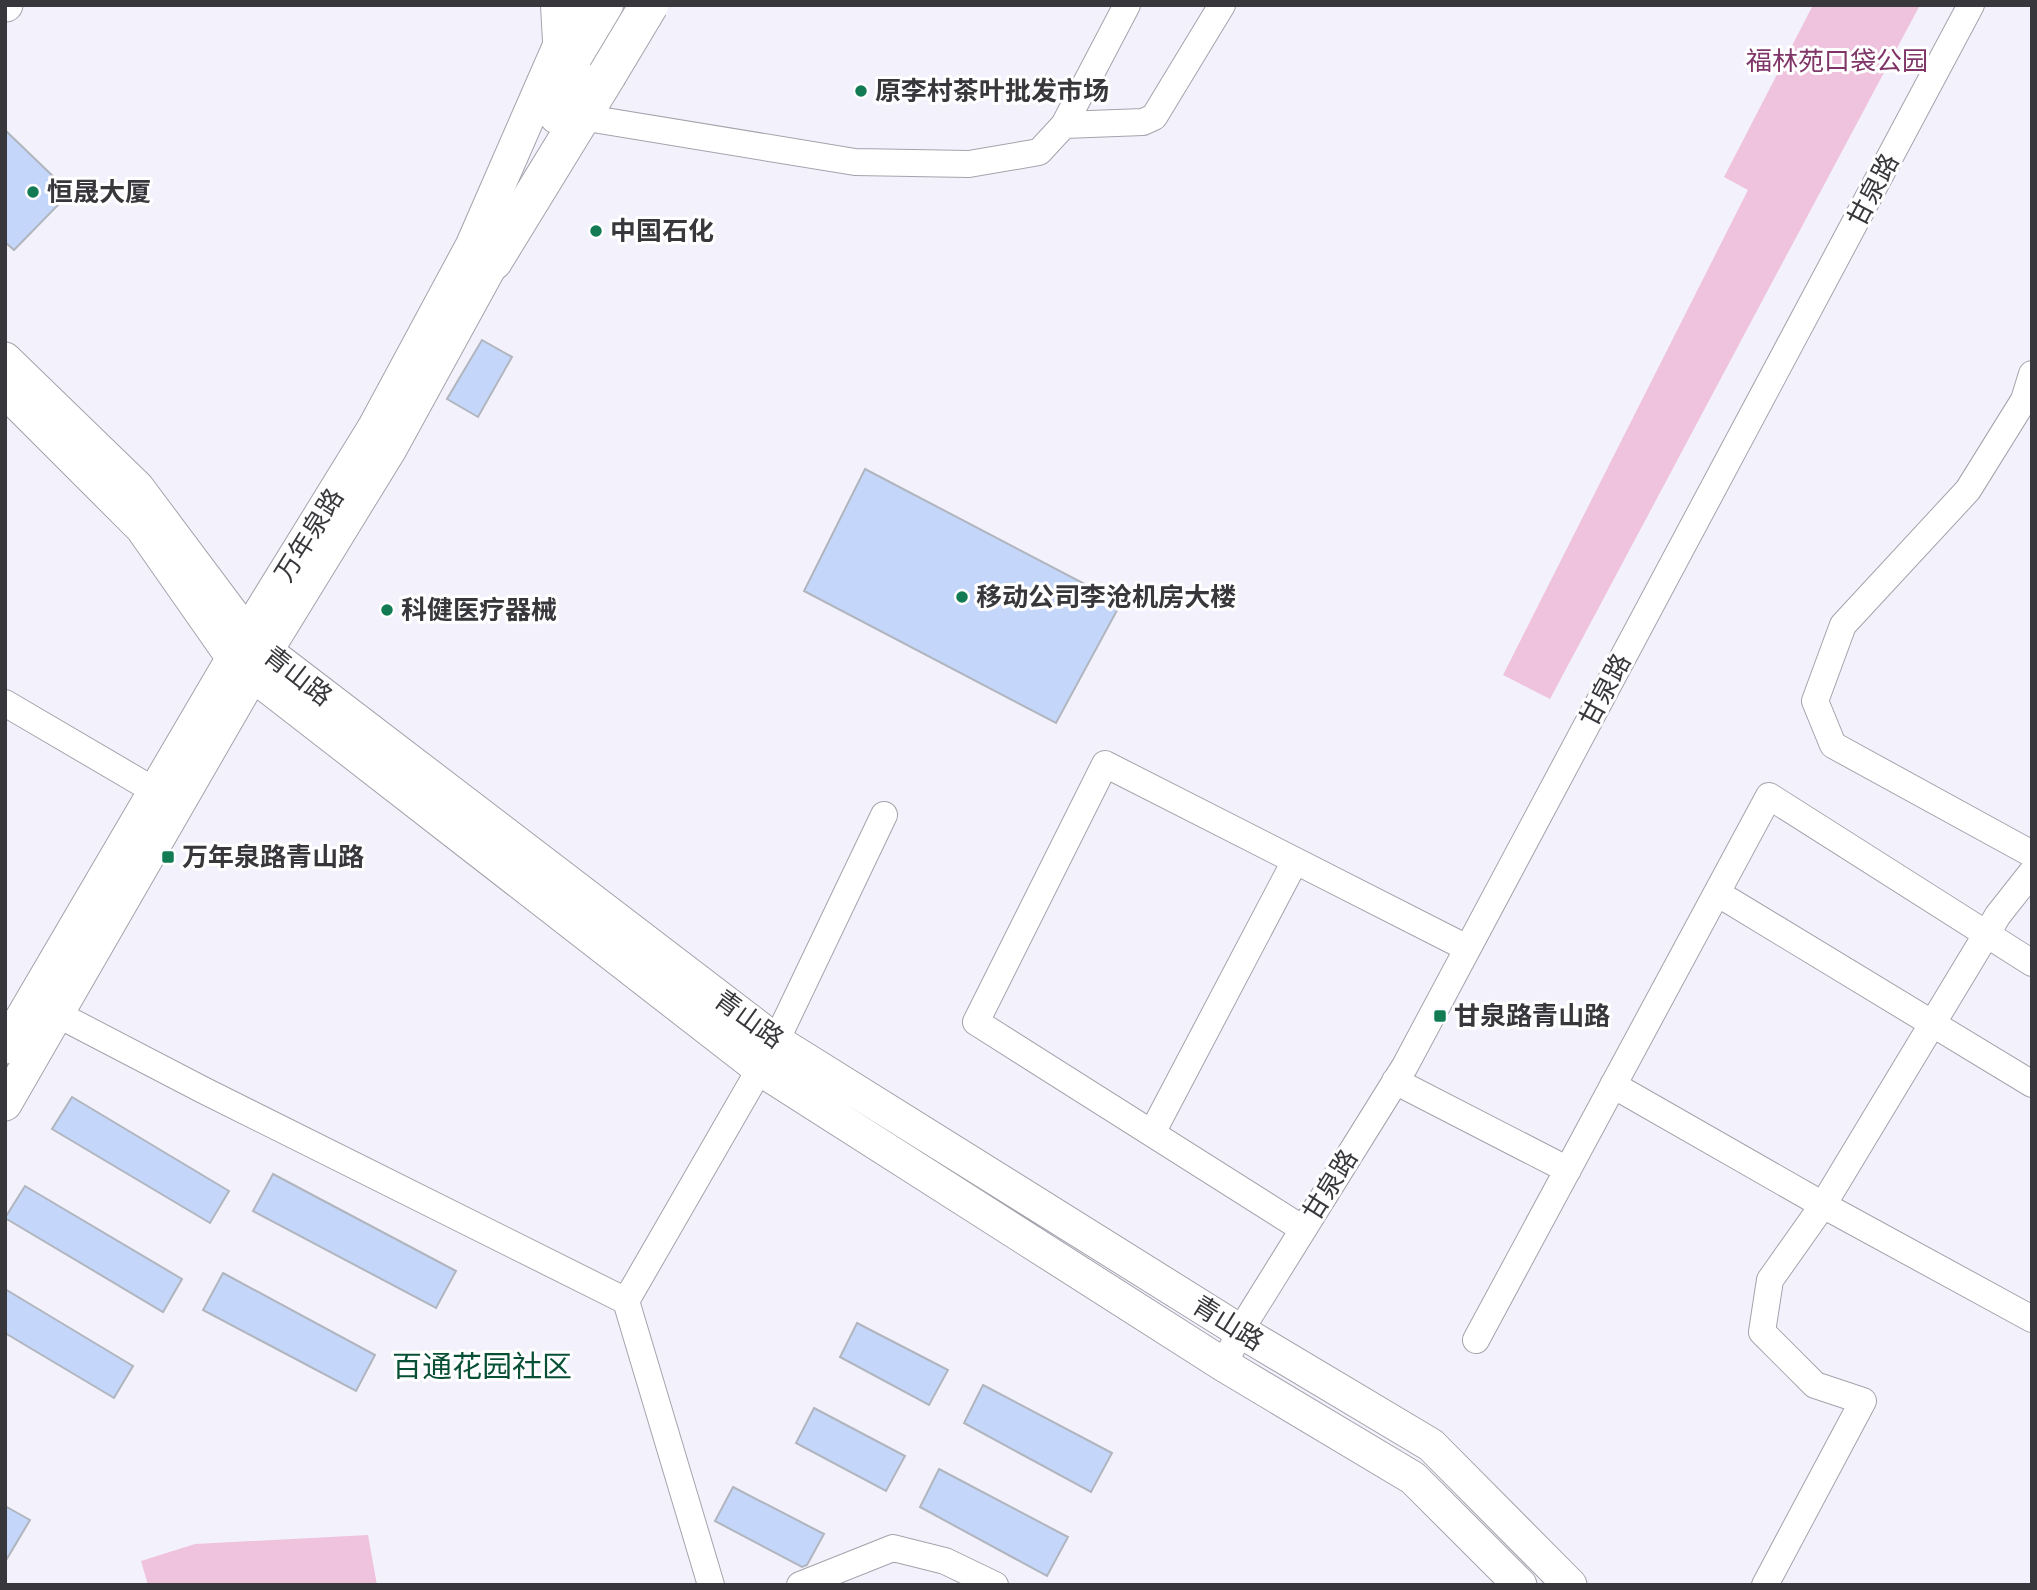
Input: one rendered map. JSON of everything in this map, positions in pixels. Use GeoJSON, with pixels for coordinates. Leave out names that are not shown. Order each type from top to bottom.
{"type":"FeatureCollection","features":[{"type":"Feature","properties":{"kind":"highway"},"geometry":{"type":"LineString","coordinates":[[493,261],[570,116],[607,75],[624,7]]}},
{"type":"Feature","properties":{"kind":"highway"},"geometry":{"type":"LineString","coordinates":[[570,116],[578,60],[624,7]]}},
{"type":"Feature","properties":{"kind":"main road","name":"万年泉路"},"geometry":{"type":"LineString","coordinates":[[5,1104],[57,1014],[472,246],[561,23],[577,5]]}},
{"type":"Feature","properties":{"kind":"main road","name":"万年泉路"},"geometry":{"type":"LineString","coordinates":[[5,1047],[155,791],[390,449],[493,261]]}},
{"type":"Feature","properties":{"kind":"main road","name":"青山路"},"geometry":{"type":"LineString","coordinates":[[5,359],[137,487],[249,655]]}},
{"type":"Feature","properties":{"kind":"main road","name":"青山路"},"geometry":{"type":"LineString","coordinates":[[5,391],[142,528],[249,655],[768,1055],[1224,1365],[1413,1478],[1520,1585]]}},
{"type":"Feature","properties":{"kind":"main road","name":"青山路"},"geometry":{"type":"LineString","coordinates":[[768,1055],[1431,1445],[1570,1585]]}},
{"type":"Feature","properties":{"kind":"street"},"geometry":{"type":"LineString","coordinates":[[607,75],[632,50],[664,5]]}},
{"type":"Feature","properties":{"kind":"street"},"geometry":{"type":"LineString","coordinates":[[570,116],[855,162],[969,164],[1039,152],[1064,125],[1126,5]]}},
{"type":"Feature","properties":{"kind":"street"},"geometry":{"type":"LineString","coordinates":[[1064,125],[1143,122],[1154,117],[1222,5]]}},
{"type":"Feature","properties":{"kind":"street","name":"甘泉路"},"geometry":{"type":"LineString","coordinates":[[1224,1365],[1240,1331],[1395,1081],[1971,5]]}},
{"type":"Feature","properties":{"kind":"street"},"geometry":{"type":"LineString","coordinates":[[2032,374],[2024,400],[1968,490],[1843,625],[1815,701],[1833,746],[2032,854]]}},
{"type":"Feature","properties":{"kind":"street"},"geometry":{"type":"LineString","coordinates":[[5,703],[155,791]]}},
{"type":"Feature","properties":{"kind":"street"},"geometry":{"type":"LineString","coordinates":[[1303,1229],[976,1022],[1105,764],[1467,948]]}},
{"type":"Feature","properties":{"kind":"street"},"geometry":{"type":"LineString","coordinates":[[1476,1340],[1769,796],[2032,963]]}},
{"type":"Feature","properties":{"kind":"street"},"geometry":{"type":"LineString","coordinates":[[711,1585],[626,1301],[768,1055],[884,816]]}},
{"type":"Feature","properties":{"kind":"street"},"geometry":{"type":"LineString","coordinates":[[1152,1133],[1295,861]]}},
{"type":"Feature","properties":{"kind":"street"},"geometry":{"type":"LineString","coordinates":[[1765,1585],[1863,1401],[1815,1385],[1762,1332],[1770,1280],[1823,1205],[1998,915],[2032,872]]}},
{"type":"Feature","properties":{"kind":"street"},"geometry":{"type":"LineString","coordinates":[[1717,893],[2032,1084]]}},
{"type":"Feature","properties":{"kind":"street"},"geometry":{"type":"LineString","coordinates":[[57,1014],[215,1097],[626,1301]]}},
{"type":"Feature","properties":{"kind":"street"},"geometry":{"type":"LineString","coordinates":[[1395,1081],[1568,1170]]}},
{"type":"Feature","properties":{"kind":"street"},"geometry":{"type":"LineString","coordinates":[[1613,1086],[2032,1319]]}},
{"type":"Feature","properties":{"kind":"street"},"geometry":{"type":"LineString","coordinates":[[800,1585],[893,1548],[945,1561],[995,1585]]}},
{"type":"Feature","properties":{"kind":"green space","name":"福林苑口袋公园"},"geometry":{"type":"Polygon","coordinates":[[[1813,5],[1920,5],[1550,699],[1503,675],[1748,190],[1724,177],[1813,5]]]}},
{"type":"Feature","properties":{"kind":"green space"},"geometry":{"type":"Polygon","coordinates":[[[368,1535],[377,1585],[148,1585],[141,1561],[195,1544],[368,1535]]]}},
{"type":"Feature","properties":{"kind":"building","name":"恒晟大厦"},"geometry":{"type":"Polygon","coordinates":[[[5,130],[59,182],[61,202],[14,250],[5,242],[5,130]]]}},
{"type":"Feature","properties":{"kind":"building"},"geometry":{"type":"Polygon","coordinates":[[[482,340],[512,357],[478,417],[447,399],[482,340]]]}},
{"type":"Feature","properties":{"kind":"building","name":"移动公司李沧机房大楼"},"geometry":{"type":"Polygon","coordinates":[[[865,469],[1121,603],[1056,723],[804,591],[865,469]]]}},
{"type":"Feature","properties":{"kind":"building"},"geometry":{"type":"Polygon","coordinates":[[[72,1097],[229,1191],[210,1223],[52,1129],[72,1097]]]}},
{"type":"Feature","properties":{"kind":"building"},"geometry":{"type":"Polygon","coordinates":[[[273,1174],[456,1271],[436,1308],[253,1211],[273,1174]]]}},
{"type":"Feature","properties":{"kind":"building"},"geometry":{"type":"Polygon","coordinates":[[[25,1186],[182,1279],[163,1312],[5,1218],[25,1186]]]}},
{"type":"Feature","properties":{"kind":"building"},"geometry":{"type":"Polygon","coordinates":[[[223,1273],[375,1355],[356,1391],[203,1310],[223,1273]]]}},
{"type":"Feature","properties":{"kind":"building"},"geometry":{"type":"Polygon","coordinates":[[[5,1289],[133,1366],[114,1398],[5,1333],[5,1289]]]}},
{"type":"Feature","properties":{"kind":"building"},"geometry":{"type":"Polygon","coordinates":[[[857,1323],[948,1370],[929,1405],[840,1357],[857,1323]]]}},
{"type":"Feature","properties":{"kind":"building"},"geometry":{"type":"Polygon","coordinates":[[[983,1385],[1112,1453],[1091,1492],[964,1423],[983,1385]]]}},
{"type":"Feature","properties":{"kind":"building"},"geometry":{"type":"Polygon","coordinates":[[[814,1408],[905,1456],[886,1491],[796,1443],[814,1408]]]}},
{"type":"Feature","properties":{"kind":"building"},"geometry":{"type":"Polygon","coordinates":[[[939,1469],[1068,1537],[1047,1576],[920,1507],[939,1469]]]}},
{"type":"Feature","properties":{"kind":"building"},"geometry":{"type":"Polygon","coordinates":[[[733,1487],[824,1534],[807,1565],[802,1567],[715,1521],[733,1487]]]}},
{"type":"Feature","properties":{"kind":"building"},"geometry":{"type":"Polygon","coordinates":[[[5,1506],[30,1520],[5,1562],[5,1506]]]}},
{"type":"Feature","properties":{"kind":"place","name":"原李村茶叶批发市场"},"geometry":{"type":"Point","coordinates":[861,91]}},
{"type":"Feature","properties":{"kind":"place","name":"恒晟大厦"},"geometry":{"type":"Point","coordinates":[33,192]}},
{"type":"Feature","properties":{"kind":"place","name":"中国石化"},"geometry":{"type":"Point","coordinates":[596,231]}},
{"type":"Feature","properties":{"kind":"place","name":"移动公司李沧机房大楼"},"geometry":{"type":"Point","coordinates":[962,597]}},
{"type":"Feature","properties":{"kind":"place","name":"科健医疗器械"},"geometry":{"type":"Point","coordinates":[387,610]}},
{"type":"Feature","properties":{"kind":"place","name":"万年泉路青山路"},"geometry":{"type":"Point","coordinates":[168,857]}},
{"type":"Feature","properties":{"kind":"place","name":"甘泉路青山路"},"geometry":{"type":"Point","coordinates":[1440,1016]}},
{"type":"Feature","properties":{"kind":"district","name":"百通花园社区"},"geometry":{"type":"Point","coordinates":[482,1367]}}]}
